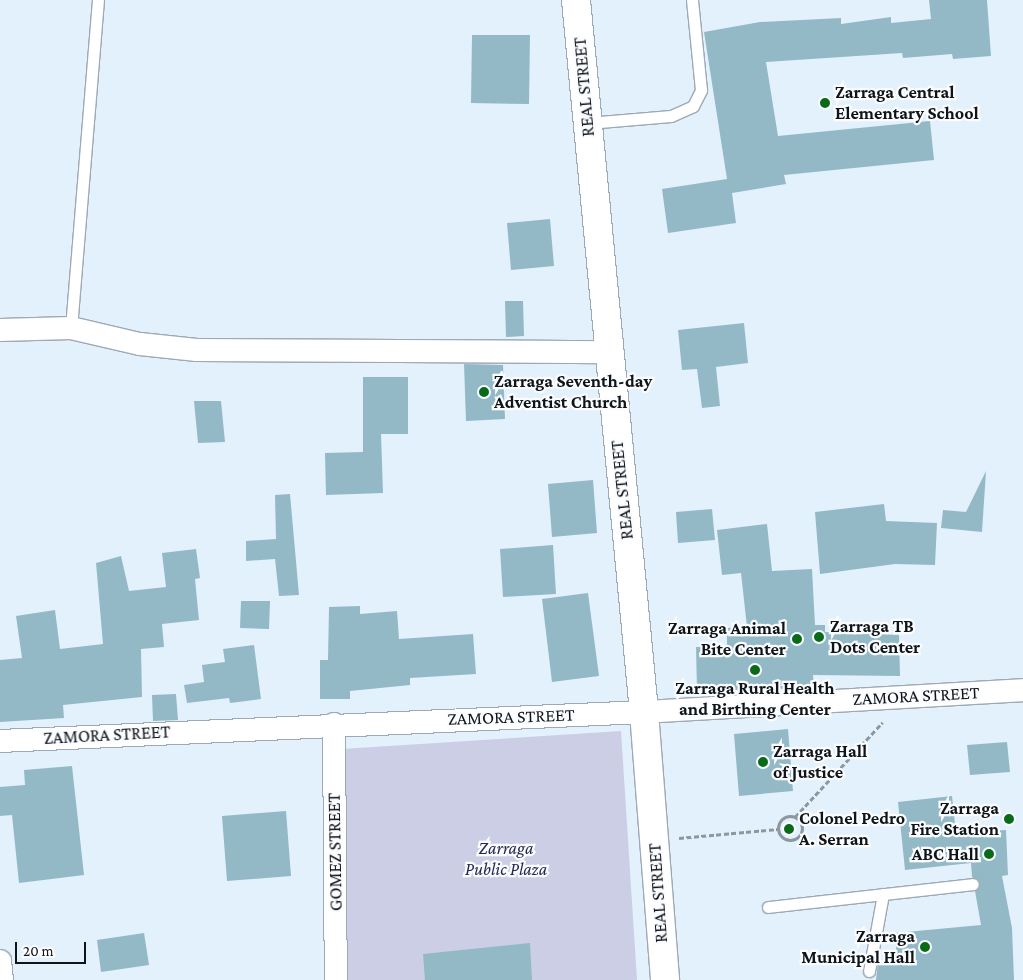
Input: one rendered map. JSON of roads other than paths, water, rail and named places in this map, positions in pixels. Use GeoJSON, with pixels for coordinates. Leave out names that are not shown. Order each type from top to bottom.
{"type":"FeatureCollection","features":[{"type":"Feature","properties":{"kind":"main road","name":"REAL STREET"},"geometry":{"type":"LineString","coordinates":[[576,0],[644,712],[665,980]]}},
{"type":"Feature","properties":{"kind":"street"},"geometry":{"type":"LineString","coordinates":[[0,330],[71,328],[140,344],[197,350],[609,352]]}},
{"type":"Feature","properties":{"kind":"street","name":"ZAMORA STREET"},"geometry":{"type":"LineString","coordinates":[[0,741],[334,724],[644,712],[1023,690]]}},
{"type":"Feature","properties":{"kind":"street","name":"GOMEZ STREET"},"geometry":{"type":"LineString","coordinates":[[334,724],[336,980]]}},
{"type":"Feature","properties":{"kind":"street"},"geometry":{"type":"LineString","coordinates":[[0,961],[2,980]]}},
{"type":"Feature","properties":{"kind":"lane"},"geometry":{"type":"LineString","coordinates":[[71,328],[98,0]]}},
{"type":"Feature","properties":{"kind":"lane"},"geometry":{"type":"LineString","coordinates":[[587,123],[671,116],[693,106],[701,90],[701,76],[692,0]]}},
{"type":"Feature","properties":{"kind":"lane"},"geometry":{"type":"LineString","coordinates":[[768,907],[973,884]]}},
{"type":"Feature","properties":{"kind":"lane"},"geometry":{"type":"LineString","coordinates":[[869,971],[883,894]]}},
{"type":"Feature","properties":{"kind":"place","name":"Zarraga Central Elementary School"},"geometry":{"type":"Point","coordinates":[825,103]}},
{"type":"Feature","properties":{"kind":"place","name":"Zarraga Seventh-day Adventist Church"},"geometry":{"type":"Point","coordinates":[484,392]}},
{"type":"Feature","properties":{"kind":"place","name":"Zarraga TB Dots Center"},"geometry":{"type":"Point","coordinates":[819,637]}},
{"type":"Feature","properties":{"kind":"place","name":"Zarraga Animal Bite Center"},"geometry":{"type":"Point","coordinates":[797,639]}},
{"type":"Feature","properties":{"kind":"place","name":"Zarraga Rural Health and Birthing Center"},"geometry":{"type":"Point","coordinates":[755,670]}},
{"type":"Feature","properties":{"kind":"place","name":"Zarraga Hall of Justice"},"geometry":{"type":"Point","coordinates":[763,762]}},
{"type":"Feature","properties":{"kind":"place","name":"Zarraga Fire Station"},"geometry":{"type":"Point","coordinates":[1009,819]}},
{"type":"Feature","properties":{"kind":"place","name":"Colonel Pedro A. Serran"},"geometry":{"type":"Point","coordinates":[789,829]}},
{"type":"Feature","properties":{"kind":"place","name":"ABC Hall"},"geometry":{"type":"Point","coordinates":[989,854]}},
{"type":"Feature","properties":{"kind":"place","name":"Zarraga Municipal Hall"},"geometry":{"type":"Point","coordinates":[925,947]}},
{"type":"Feature","properties":{"kind":"park label","name":"Zarraga Public Plaza"},"geometry":{"type":"Point","coordinates":[506,860]}}]}
